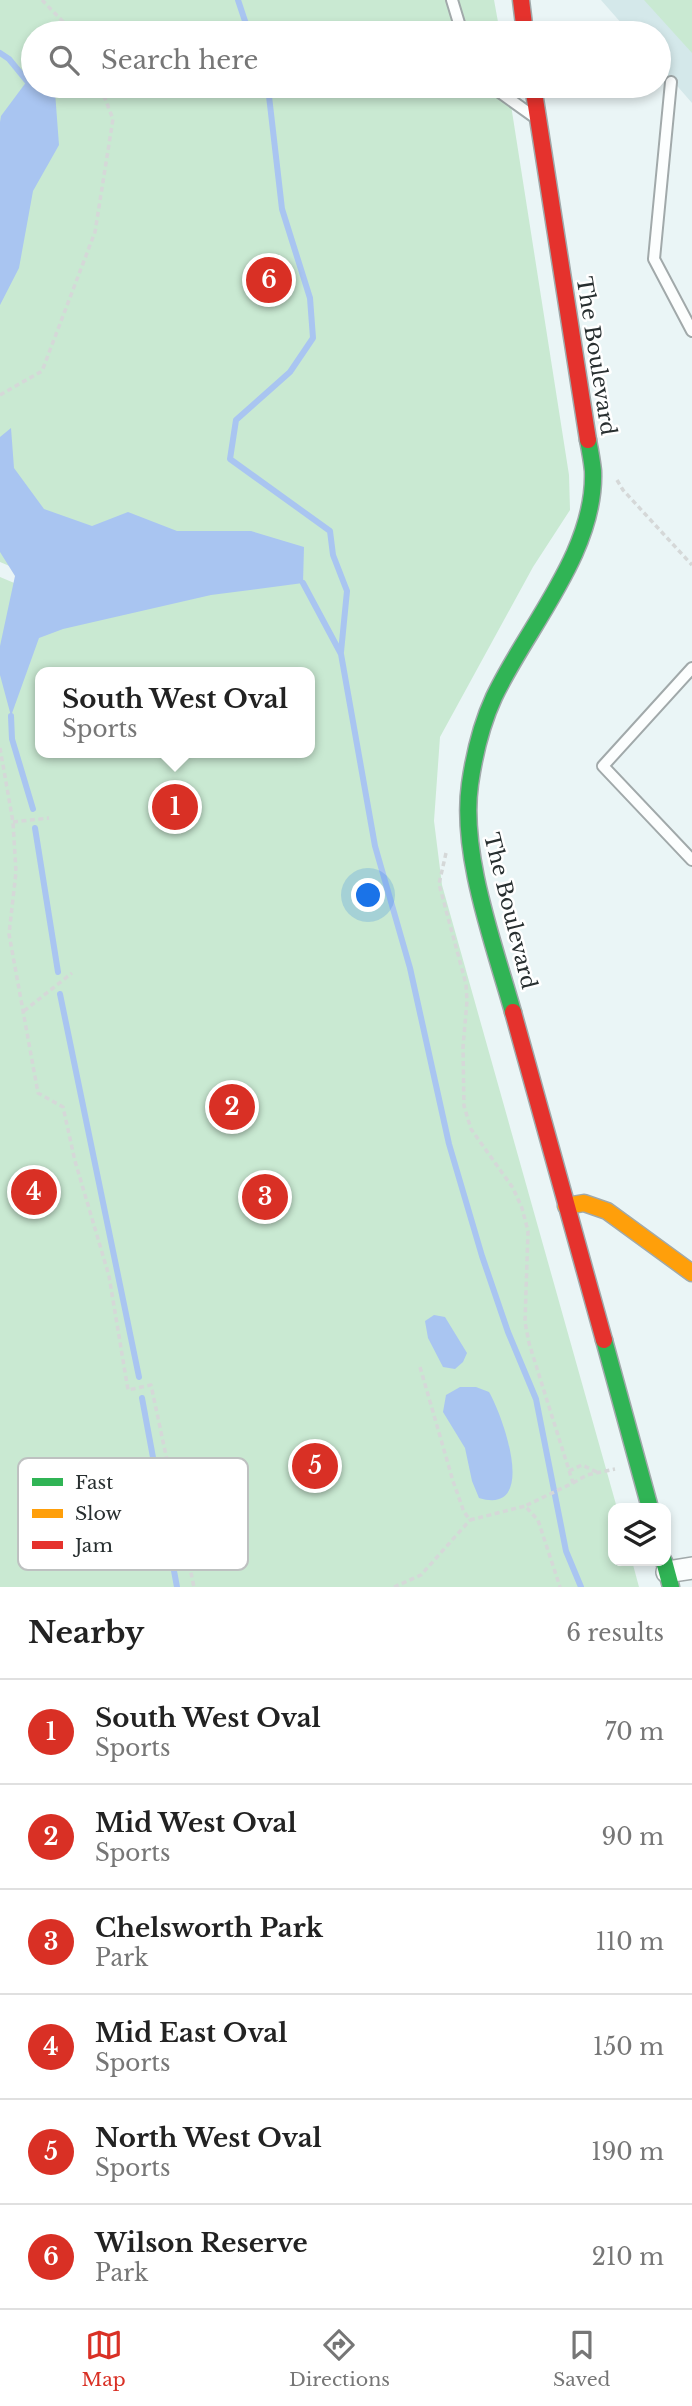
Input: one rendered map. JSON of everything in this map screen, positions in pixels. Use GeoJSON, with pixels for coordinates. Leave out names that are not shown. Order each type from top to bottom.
{"type":"FeatureCollection","features":[{"type":"Feature","properties":{"kind":"street"},"geometry":{"type":"LineString","coordinates":[[521,0],[524,21]]}},
{"type":"Feature","properties":{"kind":"street","name":"The Boulevard"},"geometry":{"type":"LineString","coordinates":[[534,98],[593,472],[587,520],[573,558],[494,698],[479,743],[470,784],[467,823],[478,884],[649,1503]]}},
{"type":"Feature","properties":{"kind":"street"},"geometry":{"type":"LineString","coordinates":[[566,1206],[584,1203],[607,1211],[692,1273]]}},
{"type":"Feature","properties":{"kind":"street"},"geometry":{"type":"LineString","coordinates":[[667,1573],[692,1568]]}},
{"type":"Feature","properties":{"kind":"lane"},"geometry":{"type":"LineString","coordinates":[[452,0],[458,21]]}},
{"type":"Feature","properties":{"kind":"lane"},"geometry":{"type":"LineString","coordinates":[[510,98],[537,118]]}},
{"type":"Feature","properties":{"kind":"lane"},"geometry":{"type":"LineString","coordinates":[[669,98],[653,259],[692,331]]}},
{"type":"Feature","properties":{"kind":"lane"},"geometry":{"type":"LineString","coordinates":[[692,668],[603,766],[692,860]]}},
{"type":"Feature","properties":{"kind":"path"},"geometry":{"type":"LineString","coordinates":[[42,0],[62,21]]}},
{"type":"Feature","properties":{"kind":"path"},"geometry":{"type":"LineString","coordinates":[[0,395],[42,371],[95,232],[113,119],[105,98]]}},
{"type":"Feature","properties":{"kind":"path"},"geometry":{"type":"LineString","coordinates":[[590,457],[607,462],[623,490],[692,565]]}},
{"type":"Feature","properties":{"kind":"path"},"geometry":{"type":"LineString","coordinates":[[0,748],[13,822],[16,872],[9,934],[38,1093],[63,1107],[75,1161],[109,1276],[128,1391],[151,1385],[167,1458]]}},
{"type":"Feature","properties":{"kind":"path"},"geometry":{"type":"LineString","coordinates":[[13,822],[49,818]]}},
{"type":"Feature","properties":{"kind":"path"},"geometry":{"type":"LineString","coordinates":[[449,842],[439,884],[466,984],[462,1068],[464,1106],[471,1129],[513,1188],[522,1208],[528,1231],[524,1278],[527,1301],[525,1322],[571,1484]]}},
{"type":"Feature","properties":{"kind":"path"},"geometry":{"type":"LineString","coordinates":[[24,1011],[72,973]]}},
{"type":"Feature","properties":{"kind":"path"},"geometry":{"type":"LineString","coordinates":[[420,1367],[453,1481],[464,1512],[470,1520]]}},
{"type":"Feature","properties":{"kind":"path"},"geometry":{"type":"LineString","coordinates":[[569,1471],[582,1465],[599,1473]]}},
{"type":"Feature","properties":{"kind":"path"},"geometry":{"type":"LineString","coordinates":[[394,1587],[421,1575],[470,1520],[525,1506],[587,1475]]}},
{"type":"Feature","properties":{"kind":"path"},"geometry":{"type":"LineString","coordinates":[[525,1506],[538,1520],[560,1587]]}},
{"type":"Feature","properties":{"kind":"shaded area"},"geometry":{"type":"Polygon","coordinates":[[[601,0],[692,0],[692,103],[671,79],[671,21],[619,21],[601,0]]]}},
{"type":"Feature","properties":{"kind":"green space"},"geometry":{"type":"Polygon","coordinates":[[[0,0],[494,0],[498,21],[21,21],[21,98],[510,98],[569,475],[570,510],[533,567],[440,737],[434,821],[442,885],[616,1503],[608,1503],[608,1566],[633,1566],[639,1587],[0,1587],[0,577],[69,606],[74,593],[0,562],[0,0]]]}},
{"type":"Feature","properties":{"kind":"green space"},"geometry":{"type":"Polygon","coordinates":[[[644,0],[692,0],[692,53],[671,30],[671,21],[663,21],[644,0]]]}},
{"type":"Feature","properties":{"kind":"water"},"geometry":{"type":"Polygon","coordinates":[[[21,89],[21,98],[55,98],[59,145],[33,191],[19,268],[0,305],[0,122],[1,116],[21,89]]]}},
{"type":"Feature","properties":{"kind":"water"},"geometry":{"type":"Polygon","coordinates":[[[11,428],[14,468],[44,509],[92,526],[128,512],[177,531],[251,531],[304,547],[303,583],[211,595],[63,629],[39,638],[11,716],[0,675],[0,646],[15,576],[0,552],[0,437],[11,428]]]}},
{"type":"Feature","properties":{"kind":"water"},"geometry":{"type":"Polygon","coordinates":[[[434,1315],[445,1317],[467,1353],[463,1362],[455,1369],[443,1367],[428,1338],[425,1321],[434,1315]]]}},
{"type":"Feature","properties":{"kind":"water"},"geometry":{"type":"Polygon","coordinates":[[[460,1387],[476,1387],[489,1392],[502,1421],[512,1461],[512,1479],[508,1492],[497,1500],[479,1498],[472,1481],[465,1448],[443,1412],[446,1395],[460,1387]]]}},
{"type":"Feature","properties":{"kind":"waterway"},"geometry":{"type":"LineString","coordinates":[[238,0],[245,21]]}},
{"type":"Feature","properties":{"kind":"waterway"},"geometry":{"type":"LineString","coordinates":[[0,53],[21,74]]}},
{"type":"Feature","properties":{"kind":"waterway"},"geometry":{"type":"LineString","coordinates":[[269,98],[282,209],[310,298],[313,338],[290,372],[236,420],[230,459],[330,531],[333,555],[347,591],[341,652]]}},
{"type":"Feature","properties":{"kind":"waterway"},"geometry":{"type":"LineString","coordinates":[[303,583],[341,654],[375,846],[410,968],[449,1144],[482,1256],[508,1332],[536,1399],[566,1551],[581,1587]]}},
{"type":"Feature","properties":{"kind":"waterway"},"geometry":{"type":"LineString","coordinates":[[11,716],[12,739],[33,809]]}},
{"type":"Feature","properties":{"kind":"waterway"},"geometry":{"type":"LineString","coordinates":[[35,828],[58,972]]}},
{"type":"Feature","properties":{"kind":"waterway"},"geometry":{"type":"LineString","coordinates":[[60,994],[139,1377]]}},
{"type":"Feature","properties":{"kind":"waterway"},"geometry":{"type":"LineString","coordinates":[[142,1398],[153,1458]]}},
{"type":"Feature","properties":{"kind":"waterway"},"geometry":{"type":"LineString","coordinates":[[174,1570],[177,1587]]}},
{"type":"Feature","properties":{"kind":"traffic: fast"},"geometry":{"type":"LineString","coordinates":[[513,1012],[474,869],[468,811],[470,784],[479,740],[494,697],[557,588],[583,531],[591,501],[593,471],[588,440]]}},
{"type":"Feature","properties":{"kind":"traffic: fast"},"geometry":{"type":"LineString","coordinates":[[604,1340],[649,1503]]}},
{"type":"Feature","properties":{"kind":"traffic: fast"},"geometry":{"type":"LineString","coordinates":[[665,1566],[671,1587]]}},
{"type":"Feature","properties":{"kind":"traffic: slow"},"geometry":{"type":"LineString","coordinates":[[566,1206],[584,1203],[607,1211],[692,1273]]}},
{"type":"Feature","properties":{"kind":"traffic: jam"},"geometry":{"type":"LineString","coordinates":[[521,0],[524,21]]}},
{"type":"Feature","properties":{"kind":"traffic: jam"},"geometry":{"type":"LineString","coordinates":[[535,98],[588,440]]}},
{"type":"Feature","properties":{"kind":"traffic: jam"},"geometry":{"type":"LineString","coordinates":[[513,1012],[604,1340]]}},
{"type":"Feature","properties":{"kind":"place","name":"Wilson Reserve"},"geometry":{"type":"Point","coordinates":[269,280]}},
{"type":"Feature","properties":{"kind":"place","name":"South West Oval"},"geometry":{"type":"Point","coordinates":[175,807]}},
{"type":"Feature","properties":{"kind":"place","name":"Mid West Oval"},"geometry":{"type":"Point","coordinates":[232,1107]}},
{"type":"Feature","properties":{"kind":"place","name":"Mid East Oval"},"geometry":{"type":"Point","coordinates":[34,1192]}},
{"type":"Feature","properties":{"kind":"place","name":"Chelsworth Park"},"geometry":{"type":"Point","coordinates":[265,1197]}},
{"type":"Feature","properties":{"kind":"place","name":"North West Oval"},"geometry":{"type":"Point","coordinates":[315,1466]}}]}
